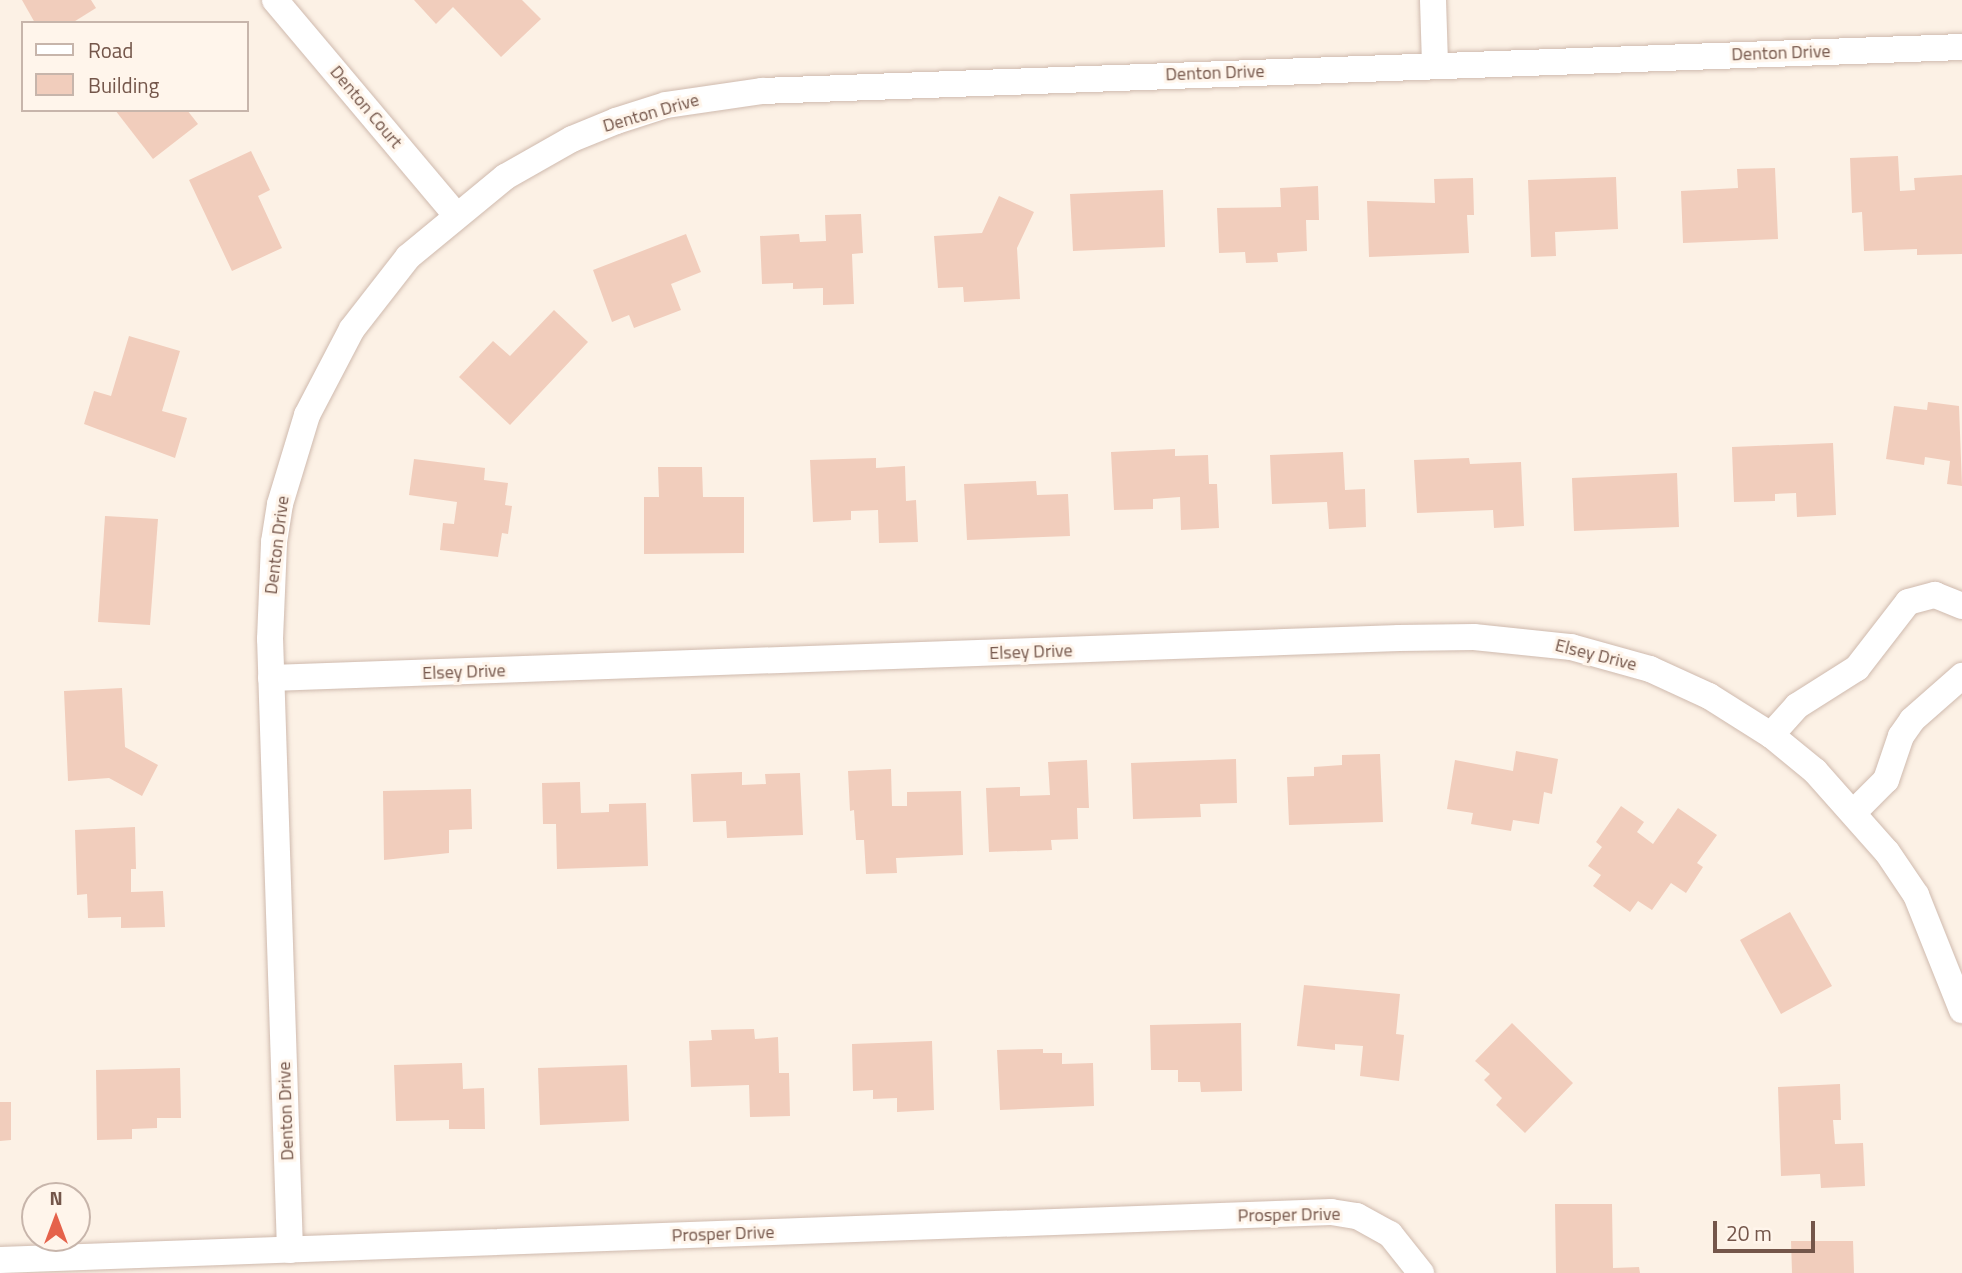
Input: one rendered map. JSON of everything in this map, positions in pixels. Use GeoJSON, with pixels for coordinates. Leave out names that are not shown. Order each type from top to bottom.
{"type":"FeatureCollection","features":[{"type":"Feature","properties":{"kind":"street","name":"Denton Court"},"geometry":{"type":"LineString","coordinates":[[275,0],[455,214]]}},
{"type":"Feature","properties":{"kind":"street"},"geometry":{"type":"LineString","coordinates":[[1433,0],[1435,65]]}},
{"type":"Feature","properties":{"kind":"street","name":"Denton Drive"},"geometry":{"type":"LineString","coordinates":[[290,1250],[271,678],[274,542],[291,459],[328,368],[379,291],[455,214],[505,177],[572,139],[666,105],[714,96],[1435,65],[1962,47]]}},
{"type":"Feature","properties":{"kind":"street"},"geometry":{"type":"LineString","coordinates":[[1771,735],[1797,706],[1857,668],[1908,603],[1935,595],[1962,606]]}},
{"type":"Feature","properties":{"kind":"street","name":"Elsey Drive"},"geometry":{"type":"LineString","coordinates":[[271,678],[1474,637],[1536,641],[1619,659],[1678,681],[1771,735],[1815,771],[1854,812],[1916,895],[1962,1010]]}},
{"type":"Feature","properties":{"kind":"street"},"geometry":{"type":"LineString","coordinates":[[1854,812],[1886,780],[1912,720],[1962,676]]}},
{"type":"Feature","properties":{"kind":"street","name":"Prosper Drive"},"geometry":{"type":"LineString","coordinates":[[0,1260],[1331,1212],[1357,1216],[1390,1234],[1421,1273]]}},
{"type":"Feature","properties":{"kind":"building"},"geometry":{"type":"Polygon","coordinates":[[[22,0],[91,0],[96,8],[75,21],[34,21],[22,0]]]}},
{"type":"Feature","properties":{"kind":"building"},"geometry":{"type":"Polygon","coordinates":[[[414,0],[522,0],[541,19],[501,57],[453,7],[436,24],[414,0]]]}},
{"type":"Feature","properties":{"kind":"building"},"geometry":{"type":"Polygon","coordinates":[[[117,112],[189,112],[198,124],[153,159],[117,112]]]}},
{"type":"Feature","properties":{"kind":"building"},"geometry":{"type":"Polygon","coordinates":[[[251,151],[270,190],[258,196],[282,248],[232,271],[189,180],[251,151]]]}},
{"type":"Feature","properties":{"kind":"building"},"geometry":{"type":"Polygon","coordinates":[[[1898,156],[1900,191],[1915,190],[1914,178],[1962,175],[1962,254],[1917,255],[1917,249],[1864,251],[1862,212],[1852,213],[1850,158],[1898,156]]]}},
{"type":"Feature","properties":{"kind":"building"},"geometry":{"type":"Polygon","coordinates":[[[1775,168],[1778,239],[1683,243],[1681,191],[1738,188],[1737,169],[1775,168]]]}},
{"type":"Feature","properties":{"kind":"building"},"geometry":{"type":"Polygon","coordinates":[[[1616,177],[1618,229],[1555,232],[1556,256],[1531,257],[1528,180],[1616,177]]]}},
{"type":"Feature","properties":{"kind":"building"},"geometry":{"type":"Polygon","coordinates":[[[1473,178],[1474,215],[1467,215],[1469,253],[1369,257],[1367,201],[1435,203],[1434,179],[1473,178]]]}},
{"type":"Feature","properties":{"kind":"building"},"geometry":{"type":"Polygon","coordinates":[[[1318,186],[1319,220],[1306,220],[1307,251],[1277,253],[1278,262],[1246,263],[1245,252],[1219,253],[1217,208],[1281,207],[1280,188],[1318,186]]]}},
{"type":"Feature","properties":{"kind":"building"},"geometry":{"type":"Polygon","coordinates":[[[1163,190],[1165,247],[1073,251],[1070,194],[1163,190]]]}},
{"type":"Feature","properties":{"kind":"building"},"geometry":{"type":"Polygon","coordinates":[[[999,196],[1034,212],[1017,248],[1020,299],[964,302],[963,287],[938,288],[934,236],[982,233],[999,196]]]}},
{"type":"Feature","properties":{"kind":"building"},"geometry":{"type":"Polygon","coordinates":[[[861,214],[863,253],[852,254],[854,304],[823,305],[823,288],[793,289],[793,283],[762,284],[760,236],[799,234],[800,242],[826,241],[825,215],[861,214]]]}},
{"type":"Feature","properties":{"kind":"building"},"geometry":{"type":"Polygon","coordinates":[[[686,234],[701,272],[671,284],[681,310],[634,328],[629,315],[612,322],[593,270],[686,234]]]}},
{"type":"Feature","properties":{"kind":"building"},"geometry":{"type":"Polygon","coordinates":[[[554,310],[588,342],[510,425],[459,377],[493,341],[510,356],[554,310]]]}},
{"type":"Feature","properties":{"kind":"building"},"geometry":{"type":"Polygon","coordinates":[[[129,336],[180,351],[162,411],[187,418],[175,458],[84,424],[94,391],[111,396],[129,336]]]}},
{"type":"Feature","properties":{"kind":"building"},"geometry":{"type":"Polygon","coordinates":[[[1928,402],[1959,406],[1962,486],[1947,484],[1950,461],[1925,457],[1924,465],[1886,459],[1894,406],[1927,410],[1928,402]]]}},
{"type":"Feature","properties":{"kind":"building"},"geometry":{"type":"Polygon","coordinates":[[[1833,443],[1836,515],[1797,517],[1796,493],[1775,494],[1775,501],[1734,502],[1732,447],[1833,443]]]}},
{"type":"Feature","properties":{"kind":"building"},"geometry":{"type":"Polygon","coordinates":[[[1175,449],[1175,456],[1208,455],[1209,484],[1217,484],[1219,528],[1181,530],[1180,497],[1153,499],[1153,509],[1114,510],[1111,452],[1175,449]]]}},
{"type":"Feature","properties":{"kind":"building"},"geometry":{"type":"Polygon","coordinates":[[[1343,452],[1345,490],[1365,489],[1366,527],[1329,529],[1327,502],[1272,504],[1270,455],[1343,452]]]}},
{"type":"Feature","properties":{"kind":"building"},"geometry":{"type":"Polygon","coordinates":[[[876,458],[876,468],[905,466],[906,501],[916,500],[918,542],[879,543],[878,510],[851,511],[851,520],[813,522],[810,460],[876,458]]]}},
{"type":"Feature","properties":{"kind":"building"},"geometry":{"type":"Polygon","coordinates":[[[1469,458],[1470,464],[1521,462],[1524,526],[1494,528],[1493,510],[1417,513],[1414,460],[1469,458]]]}},
{"type":"Feature","properties":{"kind":"building"},"geometry":{"type":"Polygon","coordinates":[[[414,459],[485,468],[484,480],[508,483],[505,505],[512,506],[508,534],[502,533],[498,557],[440,550],[443,523],[454,524],[457,502],[409,495],[414,459]]]}},
{"type":"Feature","properties":{"kind":"building"},"geometry":{"type":"Polygon","coordinates":[[[658,467],[702,467],[703,497],[744,497],[744,553],[644,554],[644,497],[659,497],[658,467]]]}},
{"type":"Feature","properties":{"kind":"building"},"geometry":{"type":"Polygon","coordinates":[[[1677,473],[1679,527],[1574,531],[1572,478],[1677,473]]]}},
{"type":"Feature","properties":{"kind":"building"},"geometry":{"type":"Polygon","coordinates":[[[1036,481],[1037,495],[1068,494],[1070,536],[967,540],[964,484],[1036,481]]]}},
{"type":"Feature","properties":{"kind":"building"},"geometry":{"type":"Polygon","coordinates":[[[105,516],[158,519],[150,625],[98,622],[105,516]]]}},
{"type":"Feature","properties":{"kind":"building"},"geometry":{"type":"Polygon","coordinates":[[[122,688],[125,747],[158,765],[142,796],[109,778],[68,781],[64,691],[122,688]]]}},
{"type":"Feature","properties":{"kind":"building"},"geometry":{"type":"Polygon","coordinates":[[[1516,751],[1558,759],[1552,794],[1544,792],[1539,824],[1513,820],[1511,831],[1471,824],[1473,813],[1447,809],[1455,760],[1513,771],[1516,751]]]}},
{"type":"Feature","properties":{"kind":"building"},"geometry":{"type":"Polygon","coordinates":[[[1380,754],[1383,822],[1289,825],[1287,777],[1314,776],[1314,767],[1342,765],[1342,755],[1380,754]]]}},
{"type":"Feature","properties":{"kind":"building"},"geometry":{"type":"Polygon","coordinates":[[[1236,759],[1237,803],[1200,804],[1201,817],[1133,819],[1131,763],[1236,759]]]}},
{"type":"Feature","properties":{"kind":"building"},"geometry":{"type":"Polygon","coordinates":[[[1087,760],[1089,808],[1077,808],[1078,839],[1051,840],[1052,850],[989,852],[986,788],[1020,787],[1020,796],[1050,795],[1048,762],[1087,760]]]}},
{"type":"Feature","properties":{"kind":"building"},"geometry":{"type":"Polygon","coordinates":[[[891,769],[892,806],[907,806],[907,792],[961,791],[963,855],[896,858],[897,873],[866,874],[864,840],[856,840],[854,810],[850,811],[848,771],[891,769]]]}},
{"type":"Feature","properties":{"kind":"building"},"geometry":{"type":"Polygon","coordinates":[[[742,772],[742,785],[766,784],[765,774],[800,773],[803,835],[727,838],[726,821],[693,822],[691,774],[742,772]]]}},
{"type":"Feature","properties":{"kind":"building"},"geometry":{"type":"Polygon","coordinates":[[[580,782],[581,813],[609,812],[609,804],[646,803],[648,866],[557,869],[556,824],[543,824],[542,783],[580,782]]]}},
{"type":"Feature","properties":{"kind":"building"},"geometry":{"type":"Polygon","coordinates":[[[471,789],[472,829],[449,830],[449,853],[384,860],[383,791],[471,789]]]}},
{"type":"Feature","properties":{"kind":"building"},"geometry":{"type":"Polygon","coordinates":[[[1621,806],[1644,822],[1637,832],[1653,844],[1678,808],[1717,835],[1697,863],[1703,867],[1686,893],[1671,883],[1652,910],[1638,901],[1630,912],[1593,886],[1601,875],[1588,866],[1602,847],[1596,842],[1621,806]]]}},
{"type":"Feature","properties":{"kind":"building"},"geometry":{"type":"Polygon","coordinates":[[[135,827],[136,869],[131,869],[131,892],[163,891],[165,927],[121,928],[121,917],[88,918],[87,894],[77,895],[75,830],[135,827]]]}},
{"type":"Feature","properties":{"kind":"building"},"geometry":{"type":"Polygon","coordinates":[[[1790,912],[1832,986],[1781,1014],[1740,940],[1790,912]]]}},
{"type":"Feature","properties":{"kind":"building"},"geometry":{"type":"Polygon","coordinates":[[[1304,985],[1400,994],[1396,1034],[1404,1035],[1399,1081],[1360,1076],[1363,1046],[1335,1044],[1335,1050],[1297,1046],[1304,985]]]}},
{"type":"Feature","properties":{"kind":"building"},"geometry":{"type":"Polygon","coordinates":[[[1241,1023],[1242,1091],[1201,1092],[1200,1082],[1178,1082],[1178,1070],[1151,1070],[1150,1025],[1241,1023]]]}},
{"type":"Feature","properties":{"kind":"building"},"geometry":{"type":"Polygon","coordinates":[[[1512,1023],[1573,1083],[1525,1133],[1496,1105],[1502,1098],[1484,1080],[1490,1074],[1475,1061],[1512,1023]]]}},
{"type":"Feature","properties":{"kind":"building"},"geometry":{"type":"Polygon","coordinates":[[[754,1029],[755,1039],[778,1037],[779,1073],[789,1073],[790,1116],[750,1117],[749,1085],[691,1087],[689,1041],[712,1040],[711,1030],[754,1029]]]}},
{"type":"Feature","properties":{"kind":"building"},"geometry":{"type":"Polygon","coordinates":[[[932,1041],[934,1110],[897,1112],[897,1098],[873,1099],[873,1090],[853,1091],[852,1044],[932,1041]]]}},
{"type":"Feature","properties":{"kind":"building"},"geometry":{"type":"Polygon","coordinates":[[[1043,1049],[1043,1053],[1062,1053],[1062,1064],[1093,1063],[1094,1106],[1000,1110],[997,1050],[1043,1049]]]}},
{"type":"Feature","properties":{"kind":"building"},"geometry":{"type":"Polygon","coordinates":[[[462,1063],[463,1089],[484,1088],[485,1129],[449,1129],[449,1120],[396,1121],[394,1065],[462,1063]]]}},
{"type":"Feature","properties":{"kind":"building"},"geometry":{"type":"Polygon","coordinates":[[[627,1065],[629,1121],[540,1125],[538,1068],[627,1065]]]}},
{"type":"Feature","properties":{"kind":"building"},"geometry":{"type":"Polygon","coordinates":[[[180,1068],[181,1118],[157,1118],[157,1128],[132,1129],[132,1139],[97,1140],[96,1070],[180,1068]]]}},
{"type":"Feature","properties":{"kind":"building"},"geometry":{"type":"Polygon","coordinates":[[[1840,1084],[1841,1120],[1833,1120],[1835,1144],[1863,1143],[1865,1186],[1821,1188],[1820,1174],[1781,1176],[1778,1087],[1840,1084]]]}},
{"type":"Feature","properties":{"kind":"building"},"geometry":{"type":"Polygon","coordinates":[[[0,1102],[11,1102],[11,1140],[0,1141],[0,1102]]]}},
{"type":"Feature","properties":{"kind":"building"},"geometry":{"type":"Polygon","coordinates":[[[1555,1204],[1612,1204],[1613,1268],[1639,1267],[1640,1273],[1556,1273],[1555,1204]]]}},
{"type":"Feature","properties":{"kind":"building"},"geometry":{"type":"Polygon","coordinates":[[[1791,1241],[1853,1241],[1854,1273],[1792,1273],[1791,1241]]]}}]}
